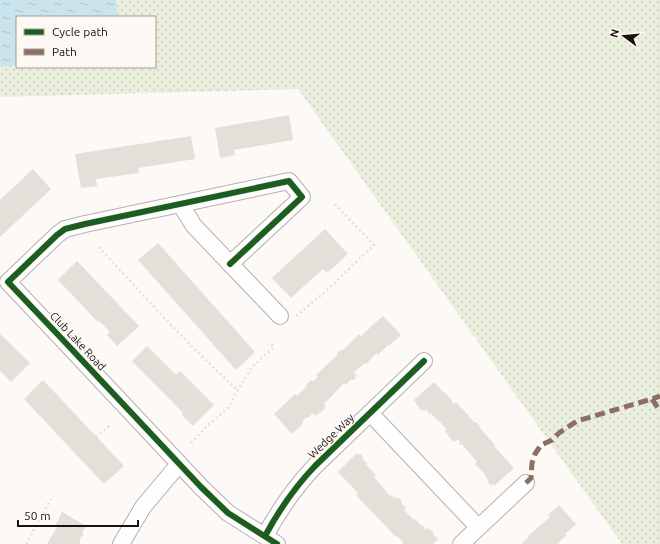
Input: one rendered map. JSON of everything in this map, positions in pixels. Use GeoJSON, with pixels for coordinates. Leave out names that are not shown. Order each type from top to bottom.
{"type":"FeatureCollection","features":[{"type":"Feature","properties":{"kind":"street","name":"Club Lake Road"},"geometry":{"type":"LineString","coordinates":[[230,264],[302,197],[289,182],[64,229],[8,282],[217,503],[244,524],[271,540]]}},
{"type":"Feature","properties":{"kind":"street"},"geometry":{"type":"LineString","coordinates":[[180,205],[194,226],[230,264],[287,317]]}},
{"type":"Feature","properties":{"kind":"street","name":"Wedge Way"},"geometry":{"type":"LineString","coordinates":[[271,540],[285,502],[299,483],[424,361]]}},
{"type":"Feature","properties":{"kind":"street","name":"Wedge Way"},"geometry":{"type":"LineString","coordinates":[[370,413],[478,528]]}},
{"type":"Feature","properties":{"kind":"street"},"geometry":{"type":"LineString","coordinates":[[121,544],[143,507],[179,464]]}},
{"type":"Feature","properties":{"kind":"street"},"geometry":{"type":"LineString","coordinates":[[461,544],[526,483]]}},
{"type":"Feature","properties":{"kind":"path"},"geometry":{"type":"LineString","coordinates":[[287,317],[326,292],[374,245],[334,203]]}},
{"type":"Feature","properties":{"kind":"path"},"geometry":{"type":"LineString","coordinates":[[99,247],[160,313],[215,369],[238,390]]}},
{"type":"Feature","properties":{"kind":"path"},"geometry":{"type":"LineString","coordinates":[[191,443],[206,426],[228,408],[252,367],[274,347],[271,344]]}},
{"type":"Feature","properties":{"kind":"path"},"geometry":{"type":"LineString","coordinates":[[96,437],[108,426]]}},
{"type":"Feature","properties":{"kind":"path"},"geometry":{"type":"LineString","coordinates":[[26,544],[51,499]]}},
{"type":"Feature","properties":{"kind":"green space"},"geometry":{"type":"Polygon","coordinates":[[[0,0],[660,0],[660,544],[622,544],[298,89],[0,97],[0,0]]]}},
{"type":"Feature","properties":{"kind":"water"},"geometry":{"type":"Polygon","coordinates":[[[0,0],[116,0],[117,16],[16,16],[16,65],[0,67],[0,0]]]}},
{"type":"Feature","properties":{"kind":"building"},"geometry":{"type":"Polygon","coordinates":[[[289,115],[293,140],[234,150],[235,155],[220,158],[215,128],[289,115]]]}},
{"type":"Feature","properties":{"kind":"building"},"geometry":{"type":"Polygon","coordinates":[[[191,136],[195,159],[138,168],[139,173],[96,179],[97,186],[81,188],[75,154],[191,136]]]}},
{"type":"Feature","properties":{"kind":"building"},"geometry":{"type":"Polygon","coordinates":[[[33,169],[51,189],[0,237],[0,200],[33,169]]]}},
{"type":"Feature","properties":{"kind":"building"},"geometry":{"type":"Polygon","coordinates":[[[325,229],[348,254],[327,273],[323,269],[291,298],[272,278],[325,229]]]}},
{"type":"Feature","properties":{"kind":"building"},"geometry":{"type":"Polygon","coordinates":[[[158,243],[255,352],[236,370],[138,260],[158,243]]]}},
{"type":"Feature","properties":{"kind":"building"},"geometry":{"type":"Polygon","coordinates":[[[77,261],[139,326],[117,346],[107,335],[110,332],[99,321],[98,322],[58,280],[77,261]]]}},
{"type":"Feature","properties":{"kind":"building"},"geometry":{"type":"Polygon","coordinates":[[[383,316],[401,335],[378,355],[377,353],[366,364],[365,363],[354,372],[357,375],[355,376],[356,378],[353,380],[351,379],[346,385],[344,383],[324,404],[326,406],[324,408],[325,409],[315,416],[313,413],[308,418],[307,417],[302,422],[303,424],[292,434],[274,414],[295,394],[297,396],[311,380],[313,381],[318,377],[316,375],[338,354],[337,353],[342,349],[343,350],[359,334],[361,336],[383,316]]]}},
{"type":"Feature","properties":{"kind":"building"},"geometry":{"type":"Polygon","coordinates":[[[0,334],[30,363],[11,382],[0,371],[0,334]]]}},
{"type":"Feature","properties":{"kind":"building"},"geometry":{"type":"Polygon","coordinates":[[[147,346],[176,375],[180,371],[214,405],[193,426],[182,415],[183,413],[132,361],[147,346]]]}},
{"type":"Feature","properties":{"kind":"building"},"geometry":{"type":"Polygon","coordinates":[[[43,380],[124,466],[104,484],[24,399],[43,380]]]}},
{"type":"Feature","properties":{"kind":"building"},"geometry":{"type":"Polygon","coordinates":[[[434,382],[444,393],[445,392],[454,404],[456,402],[475,423],[476,422],[481,427],[480,428],[495,445],[494,446],[514,468],[494,486],[493,484],[491,486],[484,475],[485,474],[475,464],[477,462],[462,444],[460,445],[458,439],[455,442],[454,440],[453,442],[445,431],[447,430],[441,423],[430,413],[429,414],[426,409],[424,411],[422,409],[421,411],[414,400],[434,382]]]}},
{"type":"Feature","properties":{"kind":"building"},"geometry":{"type":"Polygon","coordinates":[[[357,453],[359,455],[361,454],[363,457],[362,459],[367,463],[366,465],[376,475],[374,477],[390,496],[391,495],[394,497],[393,499],[396,497],[398,499],[399,498],[402,502],[401,503],[406,508],[404,510],[414,520],[415,519],[422,526],[423,525],[425,530],[427,528],[434,532],[432,533],[438,539],[433,544],[403,544],[403,542],[397,536],[396,537],[356,495],[358,493],[338,472],[357,453]]]}},
{"type":"Feature","properties":{"kind":"building"},"geometry":{"type":"Polygon","coordinates":[[[559,505],[576,524],[565,534],[567,535],[557,544],[521,544],[550,517],[548,515],[559,505]]]}},
{"type":"Feature","properties":{"kind":"building"},"geometry":{"type":"Polygon","coordinates":[[[62,512],[86,526],[82,533],[84,534],[79,539],[80,544],[47,544],[57,527],[55,526],[62,512]]]}},
{"type":"Feature","properties":{"kind":"marked path"},"geometry":{"type":"LineString","coordinates":[[526,483],[531,478],[532,463],[535,454],[541,445],[552,440],[559,433],[577,421],[660,396]]}},
{"type":"Feature","properties":{"kind":"marked path"},"geometry":{"type":"LineString","coordinates":[[652,399],[660,411]]}},
{"type":"Feature","properties":{"kind":"cycle path"},"geometry":{"type":"LineString","coordinates":[[230,264],[302,197],[289,181],[65,229],[8,282],[201,487],[228,513],[277,544]]}},
{"type":"Feature","properties":{"kind":"cycle path"},"geometry":{"type":"LineString","coordinates":[[265,536],[288,499],[315,466],[424,361]]}}]}
